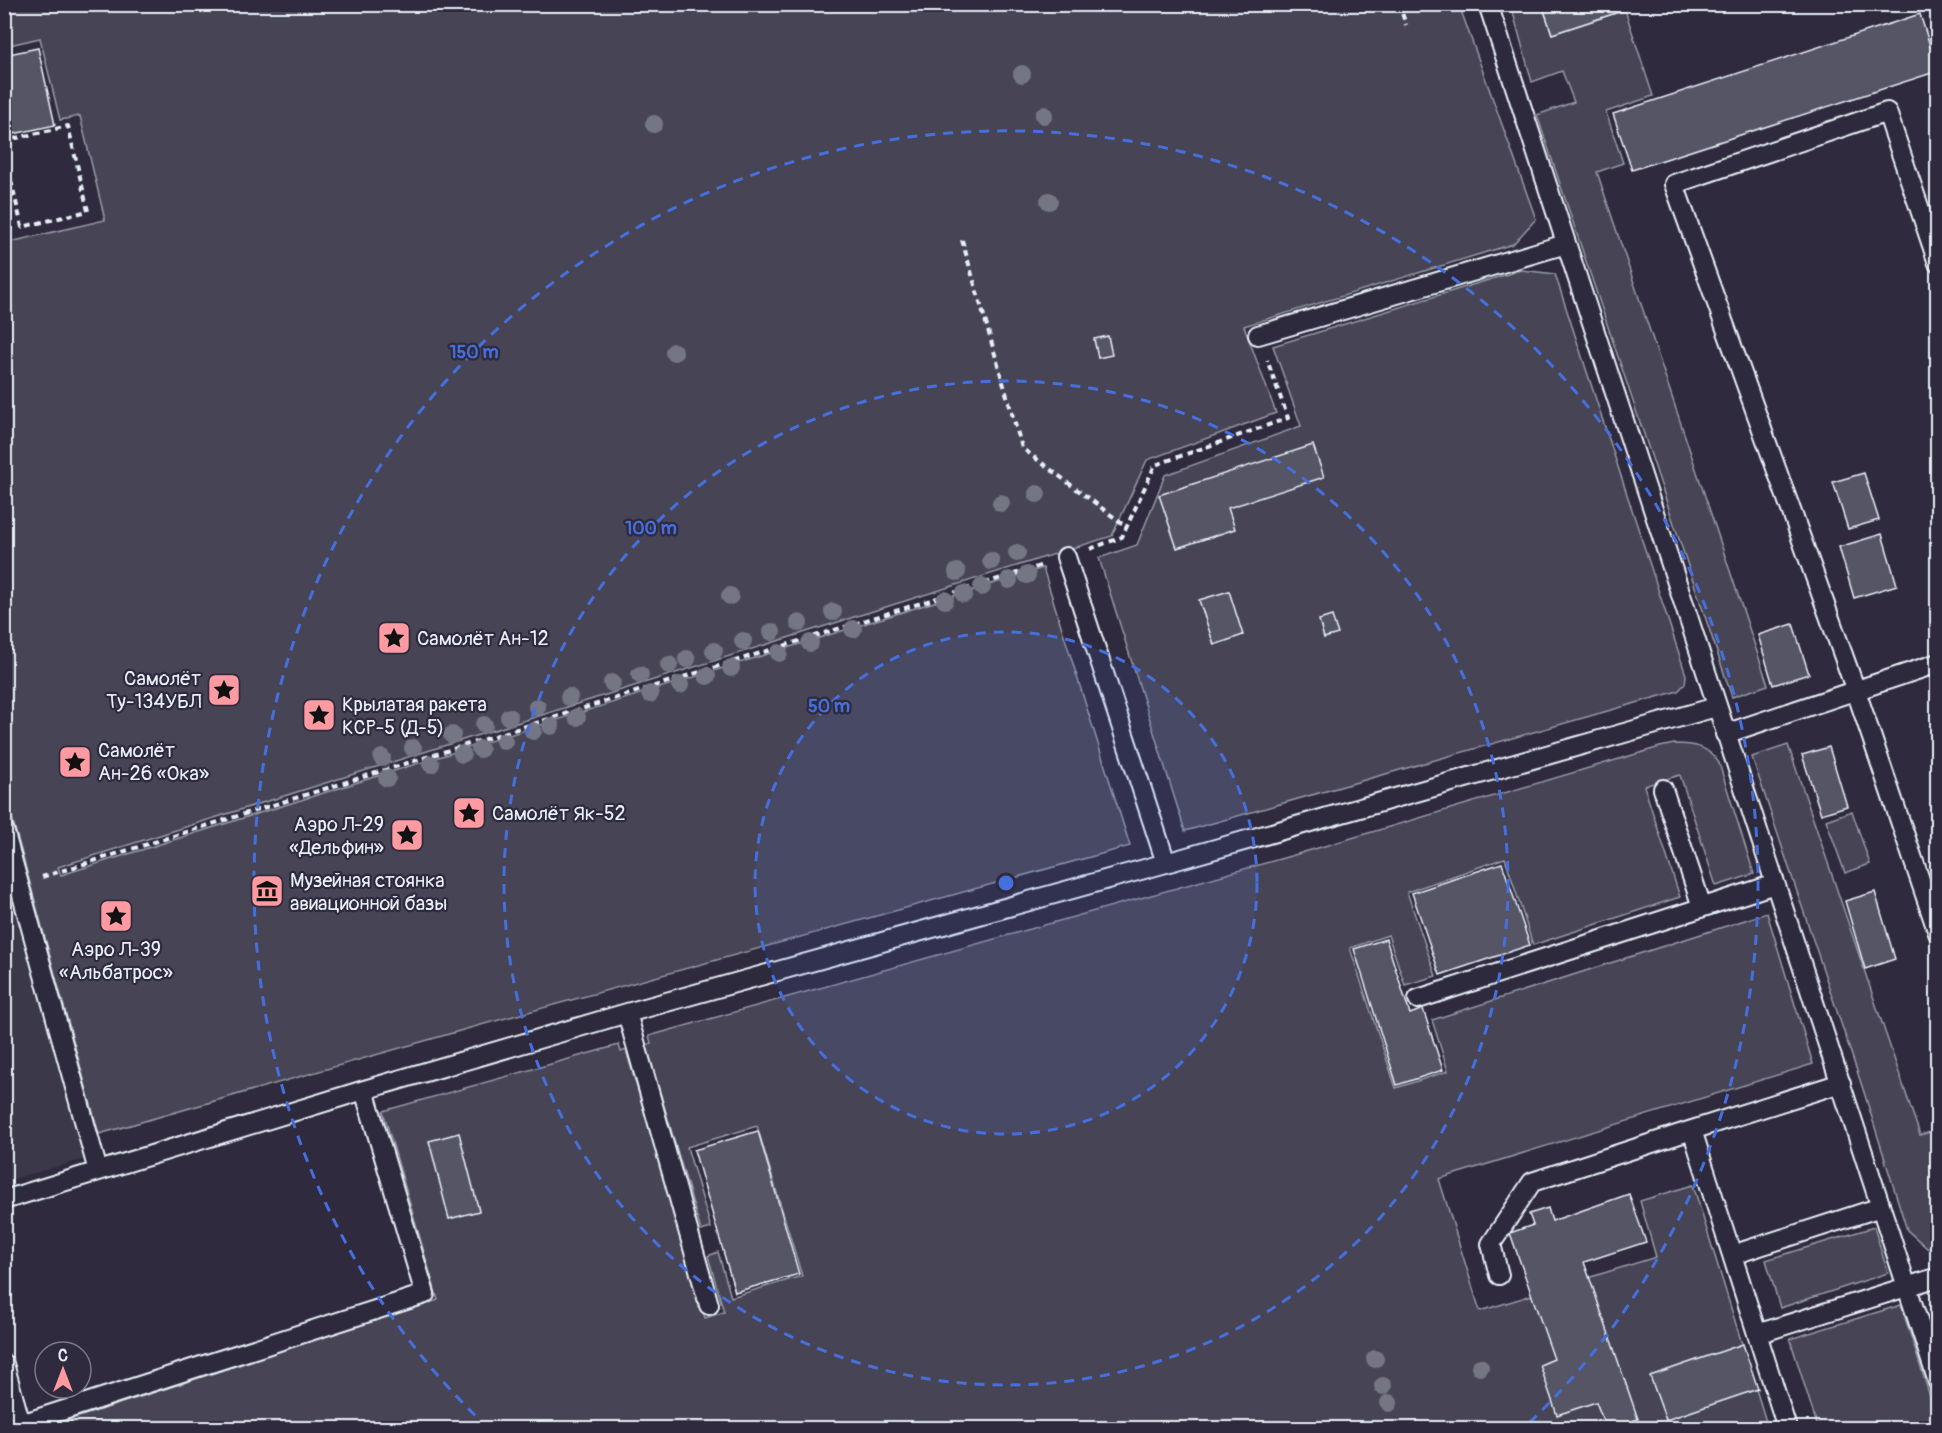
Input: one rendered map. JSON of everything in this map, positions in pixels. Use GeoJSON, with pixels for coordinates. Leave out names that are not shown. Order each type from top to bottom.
{"type":"FeatureCollection","features":[{"type":"Feature","properties":{"kind":"lane"},"geometry":{"type":"LineString","coordinates":[[1488,4],[1938,1382]]}},
{"type":"Feature","properties":{"kind":"lane"},"geometry":{"type":"LineString","coordinates":[[1938,263],[1887,112],[1674,184],[1935,910],[1938,933]]}},
{"type":"Feature","properties":{"kind":"lane"},"geometry":{"type":"LineString","coordinates":[[1258,334],[1566,244]]}},
{"type":"Feature","properties":{"kind":"lane"},"geometry":{"type":"LineString","coordinates":[[1066,557],[1166,863]]}},
{"type":"Feature","properties":{"kind":"lane"},"geometry":{"type":"LineString","coordinates":[[1725,734],[1938,663]]}},
{"type":"Feature","properties":{"kind":"lane"},"geometry":{"type":"LineString","coordinates":[[4,1200],[364,1090],[627,1013],[1716,707]]}},
{"type":"Feature","properties":{"kind":"lane"},"geometry":{"type":"LineString","coordinates":[[1663,789],[1701,907]]}},
{"type":"Feature","properties":{"kind":"lane"},"geometry":{"type":"LineString","coordinates":[[4,830],[98,1171]]}},
{"type":"Feature","properties":{"kind":"lane"},"geometry":{"type":"LineString","coordinates":[[1418,999],[1775,884]]}},
{"type":"Feature","properties":{"kind":"lane"},"geometry":{"type":"LineString","coordinates":[[627,1013],[709,1305]]}},
{"type":"Feature","properties":{"kind":"lane"},"geometry":{"type":"LineString","coordinates":[[1499,1275],[1491,1244],[1532,1182],[1841,1083]]}},
{"type":"Feature","properties":{"kind":"lane"},"geometry":{"type":"LineString","coordinates":[[4,1364],[21,1424],[425,1294],[364,1090]]}},
{"type":"Feature","properties":{"kind":"lane"},"geometry":{"type":"LineString","coordinates":[[1692,1130],[1787,1428]]}},
{"type":"Feature","properties":{"kind":"lane"},"geometry":{"type":"LineString","coordinates":[[1732,1255],[1881,1207]]}},
{"type":"Feature","properties":{"kind":"lane"},"geometry":{"type":"LineString","coordinates":[[1757,1334],[1938,1277]]}},
{"type":"Feature","properties":{"kind":"path"},"geometry":{"type":"LineString","coordinates":[[1400,4],[1406,25]]}},
{"type":"Feature","properties":{"kind":"path"},"geometry":{"type":"LineString","coordinates":[[4,141],[68,126],[88,211],[22,227],[4,151]]}},
{"type":"Feature","properties":{"kind":"path"},"geometry":{"type":"LineString","coordinates":[[4,183],[12,182]]}},
{"type":"Feature","properties":{"kind":"path"},"geometry":{"type":"LineString","coordinates":[[962,240],[1022,448],[1127,527]]}},
{"type":"Feature","properties":{"kind":"path"},"geometry":{"type":"LineString","coordinates":[[18,884],[1066,557],[1122,537],[1155,465],[1288,418],[1258,334]]}},
{"type":"Feature","properties":{"kind":"shaded area"},"geometry":{"type":"Polygon","coordinates":[[[5,4],[1459,5],[1536,219],[1513,244],[1244,326],[1276,413],[1147,460],[1112,536],[58,867],[61,875],[1043,568],[1130,846],[470,1028],[99,1134],[5,792],[4,223],[10,242],[105,220],[80,116],[60,120],[40,38],[5,46],[5,4]]]}},
{"type":"Feature","properties":{"kind":"shaded area"},"geometry":{"type":"Polygon","coordinates":[[[1511,5],[1542,5],[1552,34],[1625,10],[1653,96],[1606,112],[1623,163],[1597,172],[1768,685],[1732,697],[1537,115],[1574,102],[1562,71],[1532,82],[1511,5]]]}},
{"type":"Feature","properties":{"kind":"shaded area"},"geometry":{"type":"Polygon","coordinates":[[[1521,270],[1555,274],[1686,675],[1685,684],[1678,691],[1185,831],[1099,558],[1137,545],[1165,475],[1301,426],[1273,346],[1521,270]]]}},
{"type":"Feature","properties":{"kind":"shaded area"},"geometry":{"type":"Polygon","coordinates":[[[1674,744],[1700,747],[1715,757],[1719,763],[1754,874],[1716,886],[1680,775],[1644,786],[1680,897],[1533,945],[1505,858],[1407,892],[1436,976],[1405,985],[1388,935],[1350,948],[1396,1088],[1448,1071],[1432,1020],[1767,913],[1813,1064],[1439,1179],[1480,1311],[1656,1257],[1640,1201],[1693,1185],[1768,1428],[45,1428],[438,1300],[383,1111],[619,1045],[621,1052],[626,1050],[705,1318],[724,1312],[708,1256],[718,1252],[731,1297],[802,1276],[757,1126],[687,1147],[711,1228],[701,1231],[646,1045],[651,1043],[649,1036],[1294,855],[1674,744]]]}},
{"type":"Feature","properties":{"kind":"shaded area"},"geometry":{"type":"Polygon","coordinates":[[[1788,745],[1920,1135],[1937,1130],[1937,1251],[1927,1248],[1907,1230],[1863,1089],[1752,757],[1788,745]]]}},
{"type":"Feature","properties":{"kind":"shaded area"},"geometry":{"type":"Polygon","coordinates":[[[4,792],[104,1154],[5,1181],[4,1181],[4,792]]]}},
{"type":"Feature","properties":{"kind":"shaded area"},"geometry":{"type":"Polygon","coordinates":[[[1852,811],[1870,864],[1845,873],[1826,820],[1852,811]]]}},
{"type":"Feature","properties":{"kind":"shaded area"},"geometry":{"type":"Polygon","coordinates":[[[1874,1227],[1888,1273],[1780,1308],[1766,1260],[1874,1227]]]}},
{"type":"Feature","properties":{"kind":"shaded area"},"geometry":{"type":"Polygon","coordinates":[[[1901,1305],[1937,1419],[1937,1428],[1818,1428],[1790,1339],[1901,1305]]]}},
{"type":"Feature","properties":{"kind":"building"},"geometry":{"type":"Polygon","coordinates":[[[1542,4],[1623,4],[1625,10],[1552,34],[1542,4]]]}},
{"type":"Feature","properties":{"kind":"building"},"geometry":{"type":"Polygon","coordinates":[[[1920,14],[1938,71],[1632,170],[1613,114],[1920,14]]]}},
{"type":"Feature","properties":{"kind":"building"},"geometry":{"type":"Polygon","coordinates":[[[38,48],[55,125],[4,136],[4,55],[38,48]]]}},
{"type":"Feature","properties":{"kind":"building"},"geometry":{"type":"Polygon","coordinates":[[[1108,336],[1112,355],[1098,358],[1094,339],[1108,336]]]}},
{"type":"Feature","properties":{"kind":"building"},"geometry":{"type":"Polygon","coordinates":[[[1313,445],[1324,477],[1228,508],[1235,529],[1177,548],[1159,495],[1313,445]]]}},
{"type":"Feature","properties":{"kind":"building"},"geometry":{"type":"Polygon","coordinates":[[[1864,473],[1879,520],[1848,529],[1833,482],[1864,473]]]}},
{"type":"Feature","properties":{"kind":"building"},"geometry":{"type":"Polygon","coordinates":[[[1882,534],[1897,585],[1854,598],[1839,547],[1882,534]]]}},
{"type":"Feature","properties":{"kind":"building"},"geometry":{"type":"Polygon","coordinates":[[[1229,591],[1243,635],[1214,645],[1199,600],[1229,591]]]}},
{"type":"Feature","properties":{"kind":"building"},"geometry":{"type":"Polygon","coordinates":[[[1332,616],[1338,634],[1324,638],[1319,620],[1332,616]]]}},
{"type":"Feature","properties":{"kind":"building"},"geometry":{"type":"Polygon","coordinates":[[[1793,624],[1809,674],[1773,685],[1758,635],[1793,624]]]}},
{"type":"Feature","properties":{"kind":"building"},"geometry":{"type":"Polygon","coordinates":[[[1829,747],[1847,806],[1821,814],[1802,755],[1829,747]]]}},
{"type":"Feature","properties":{"kind":"building"},"geometry":{"type":"Polygon","coordinates":[[[1502,863],[1530,945],[1440,975],[1412,893],[1502,863]]]}},
{"type":"Feature","properties":{"kind":"building"},"geometry":{"type":"Polygon","coordinates":[[[1875,892],[1895,959],[1865,969],[1845,901],[1875,892]]]}},
{"type":"Feature","properties":{"kind":"building"},"geometry":{"type":"Polygon","coordinates":[[[1386,939],[1410,1014],[1423,1009],[1443,1070],[1397,1085],[1354,949],[1386,939]]]}},
{"type":"Feature","properties":{"kind":"building"},"geometry":{"type":"Polygon","coordinates":[[[758,1131],[799,1274],[735,1292],[694,1150],[758,1131]]]}},
{"type":"Feature","properties":{"kind":"building"},"geometry":{"type":"Polygon","coordinates":[[[459,1133],[479,1211],[449,1219],[429,1141],[459,1133]]]}},
{"type":"Feature","properties":{"kind":"building"},"geometry":{"type":"Polygon","coordinates":[[[1629,1194],[1646,1242],[1584,1262],[1638,1419],[1606,1428],[1596,1402],[1557,1415],[1540,1365],[1554,1359],[1510,1233],[1533,1225],[1529,1214],[1548,1208],[1552,1221],[1629,1194]]]}},
{"type":"Feature","properties":{"kind":"building"},"geometry":{"type":"Polygon","coordinates":[[[1743,1344],[1758,1389],[1666,1420],[1650,1376],[1743,1344]]]}},
{"type":"Feature","properties":{"kind":"place","name":"Самолёт Ан-12"},"geometry":{"type":"Point","coordinates":[394,638]}},
{"type":"Feature","properties":{"kind":"place","name":"Самолёт Ту-134УБЛ"},"geometry":{"type":"Point","coordinates":[224,690]}},
{"type":"Feature","properties":{"kind":"place","name":"Крылатая ракета КСР-5 (Д-5)"},"geometry":{"type":"Point","coordinates":[319,715]}},
{"type":"Feature","properties":{"kind":"place","name":"Самолёт Ан-26 «Ока»"},"geometry":{"type":"Point","coordinates":[75,762]}},
{"type":"Feature","properties":{"kind":"place","name":"Самолёт Як-52"},"geometry":{"type":"Point","coordinates":[469,813]}},
{"type":"Feature","properties":{"kind":"place","name":"Аэро Л-29 «Дельфин»"},"geometry":{"type":"Point","coordinates":[407,835]}},
{"type":"Feature","properties":{"kind":"place","name":"Музейная стоянка авиационной базы"},"geometry":{"type":"Point","coordinates":[267,891]}},
{"type":"Feature","properties":{"kind":"place","name":"Аэро Л-39 «Альбатрос»"},"geometry":{"type":"Point","coordinates":[116,916]}}]}
